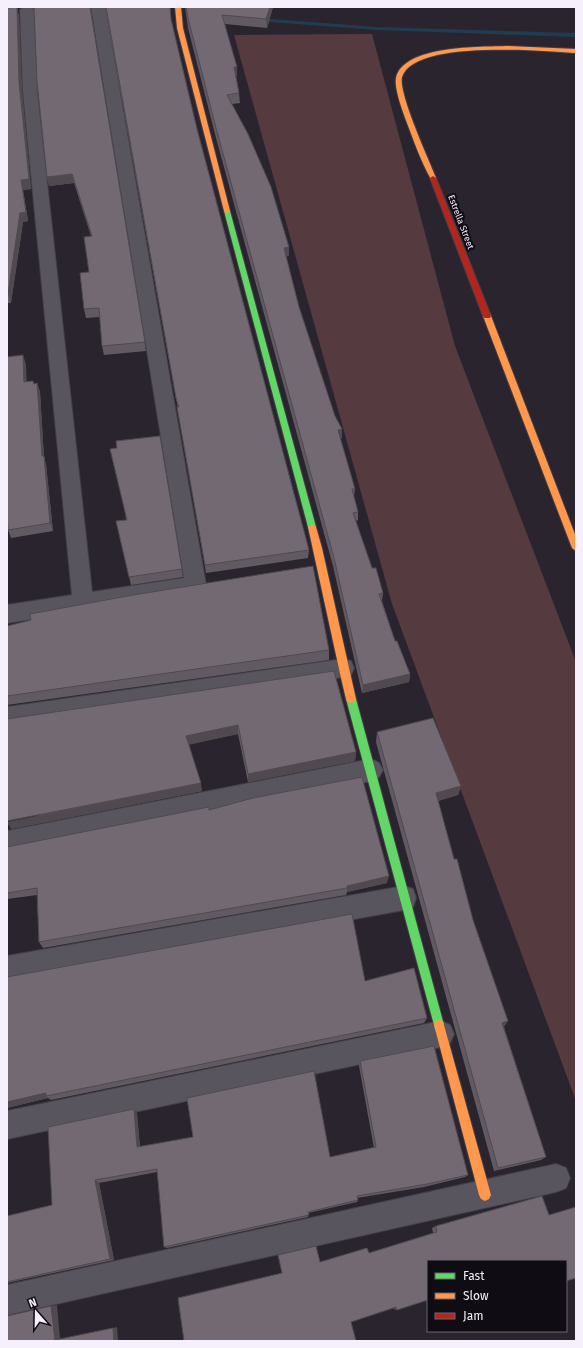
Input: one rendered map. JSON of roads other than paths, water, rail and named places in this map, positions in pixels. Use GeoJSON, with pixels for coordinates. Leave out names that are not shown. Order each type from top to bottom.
{"type":"FeatureCollection","features":[{"type":"Feature","properties":{"kind":"street"},"geometry":{"type":"LineString","coordinates":[[7,614],[204,584],[98,7]]}},
{"type":"Feature","properties":{"kind":"street"},"geometry":{"type":"LineString","coordinates":[[178,7],[180,28],[314,567],[371,770],[404,898],[485,1195]]}},
{"type":"Feature","properties":{"kind":"street"},"geometry":{"type":"LineString","coordinates":[[27,10],[30,91],[83,602]]}},
{"type":"Feature","properties":{"kind":"street","name":"Estrella Street"},"geometry":{"type":"LineString","coordinates":[[576,51],[484,49],[450,50],[427,54],[414,59],[404,66],[398,78],[400,92],[576,548]]}},
{"type":"Feature","properties":{"kind":"street"},"geometry":{"type":"LineString","coordinates":[[7,717],[343,668]]}},
{"type":"Feature","properties":{"kind":"street"},"geometry":{"type":"LineString","coordinates":[[7,842],[371,770]]}},
{"type":"Feature","properties":{"kind":"street"},"geometry":{"type":"LineString","coordinates":[[7,969],[404,898]]}},
{"type":"Feature","properties":{"kind":"street"},"geometry":{"type":"LineString","coordinates":[[7,1125],[441,1034]]}},
{"type":"Feature","properties":{"kind":"street"},"geometry":{"type":"LineString","coordinates":[[7,1300],[556,1178]]}},
{"type":"Feature","properties":{"kind":"waterway"},"geometry":{"type":"LineString","coordinates":[[258,20],[457,32],[576,35]]}}]}
